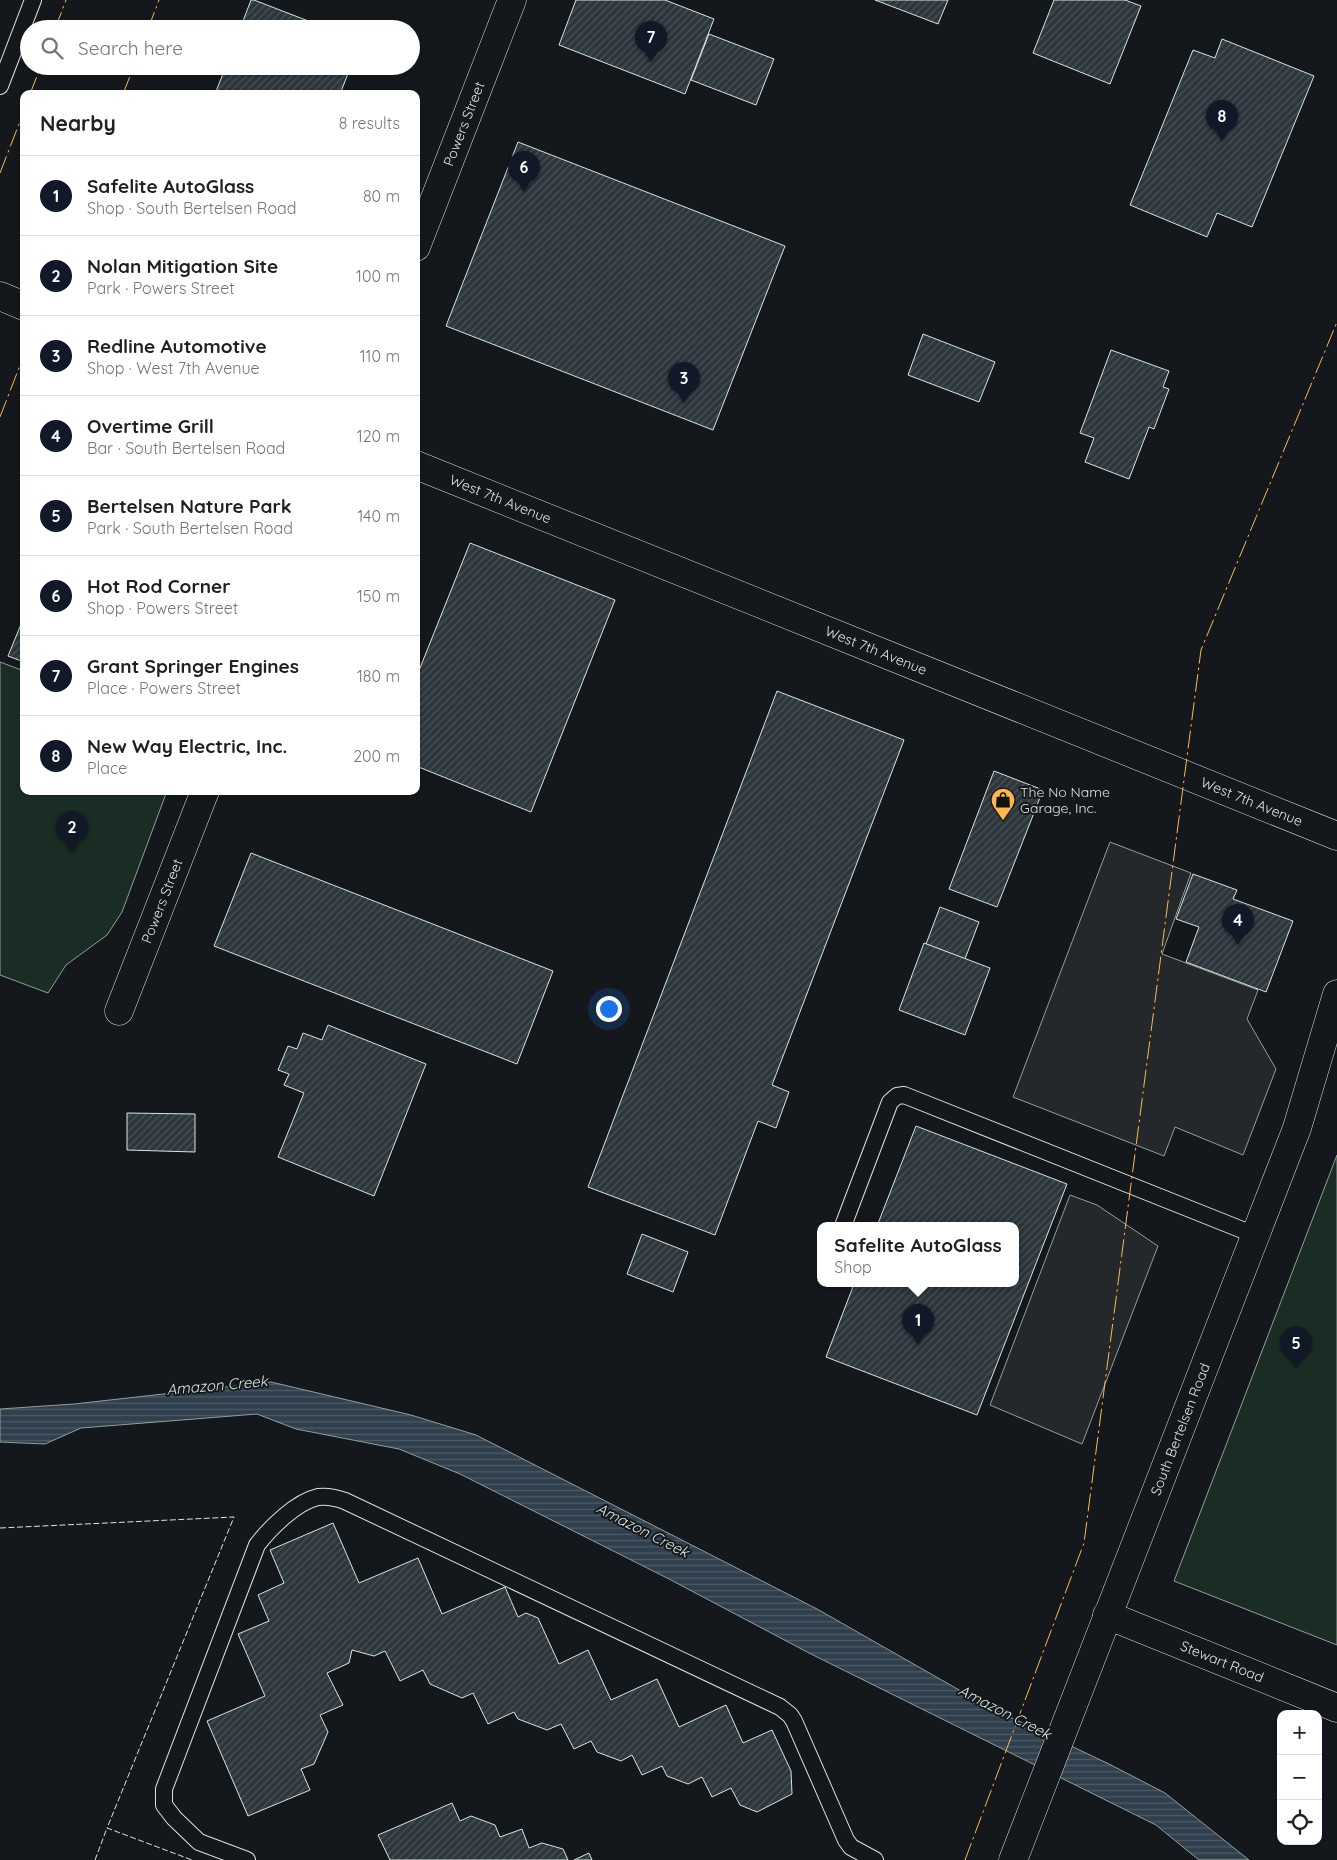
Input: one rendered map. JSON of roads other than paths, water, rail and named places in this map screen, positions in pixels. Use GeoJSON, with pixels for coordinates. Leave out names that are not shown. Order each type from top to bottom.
{"type":"FeatureCollection","features":[{"type":"Feature","properties":{"kind":"street","name":"Powers Street"},"geometry":{"type":"LineString","coordinates":[[420,237],[512,0]]}},
{"type":"Feature","properties":{"kind":"street"},"geometry":{"type":"LineString","coordinates":[[0,296],[20,304]]}},
{"type":"Feature","properties":{"kind":"street","name":"West 7th Avenue"},"geometry":{"type":"LineString","coordinates":[[420,467],[1337,836]]}},
{"type":"Feature","properties":{"kind":"street","name":"Powers Street"},"geometry":{"type":"LineString","coordinates":[[119,1011],[203,795]]}},
{"type":"Feature","properties":{"kind":"street","name":"South Bertelsen Road"},"geometry":{"type":"LineString","coordinates":[[1013,1860],[1297,1128],[1337,994]]}},
{"type":"Feature","properties":{"kind":"street","name":"Stewart Road"},"geometry":{"type":"LineString","coordinates":[[1107,1615],[1337,1708]]}},
{"type":"Feature","properties":{"kind":"lane"},"geometry":{"type":"LineString","coordinates":[[25,20],[33,0]]}},
{"type":"Feature","properties":{"kind":"lane"},"geometry":{"type":"LineString","coordinates":[[0,86],[20,34]]}},
{"type":"Feature","properties":{"kind":"lane"},"geometry":{"type":"LineString","coordinates":[[845,1222],[890,1102],[897,1096],[904,1095],[1255,1235]]}},
{"type":"Feature","properties":{"kind":"lane"},"geometry":{"type":"LineString","coordinates":[[247,1860],[199,1842],[174,1818],[164,1805],[164,1789],[257,1545],[267,1532],[284,1516],[318,1497],[345,1501],[780,1707],[794,1721],[846,1840],[851,1847],[875,1860]]}},
{"type":"Feature","properties":{"kind":"water","name":"Amazon Creek"},"geometry":{"type":"Polygon","coordinates":[[[271,1382],[411,1415],[476,1435],[817,1609],[989,1707],[1165,1793],[1249,1860],[1199,1860],[1156,1825],[809,1653],[669,1579],[460,1474],[399,1449],[296,1429],[257,1414],[81,1428],[45,1444],[0,1442],[0,1409],[74,1404],[271,1382]]]}},
{"type":"Feature","properties":{"kind":"place","name":"Grant Springer Engines"},"geometry":{"type":"Point","coordinates":[651,62]}},
{"type":"Feature","properties":{"kind":"place","name":"New Way Electric, Inc."},"geometry":{"type":"Point","coordinates":[1222,141]}},
{"type":"Feature","properties":{"kind":"place","name":"Hot Rod Corner"},"geometry":{"type":"Point","coordinates":[524,192]}},
{"type":"Feature","properties":{"kind":"place","name":"Redline Automotive"},"geometry":{"type":"Point","coordinates":[684,403]}},
{"type":"Feature","properties":{"kind":"place","name":"The No Name Garage, Inc."},"geometry":{"type":"Point","coordinates":[1003,821]}},
{"type":"Feature","properties":{"kind":"place","name":"Nolan Mitigation Site"},"geometry":{"type":"Point","coordinates":[72,852]}},
{"type":"Feature","properties":{"kind":"place","name":"Overtime Grill"},"geometry":{"type":"Point","coordinates":[1238,945]}},
{"type":"Feature","properties":{"kind":"place","name":"Safelite AutoGlass"},"geometry":{"type":"Point","coordinates":[918,1345]}},
{"type":"Feature","properties":{"kind":"place","name":"Bertelsen Nature Park"},"geometry":{"type":"Point","coordinates":[1296,1368]}}]}
